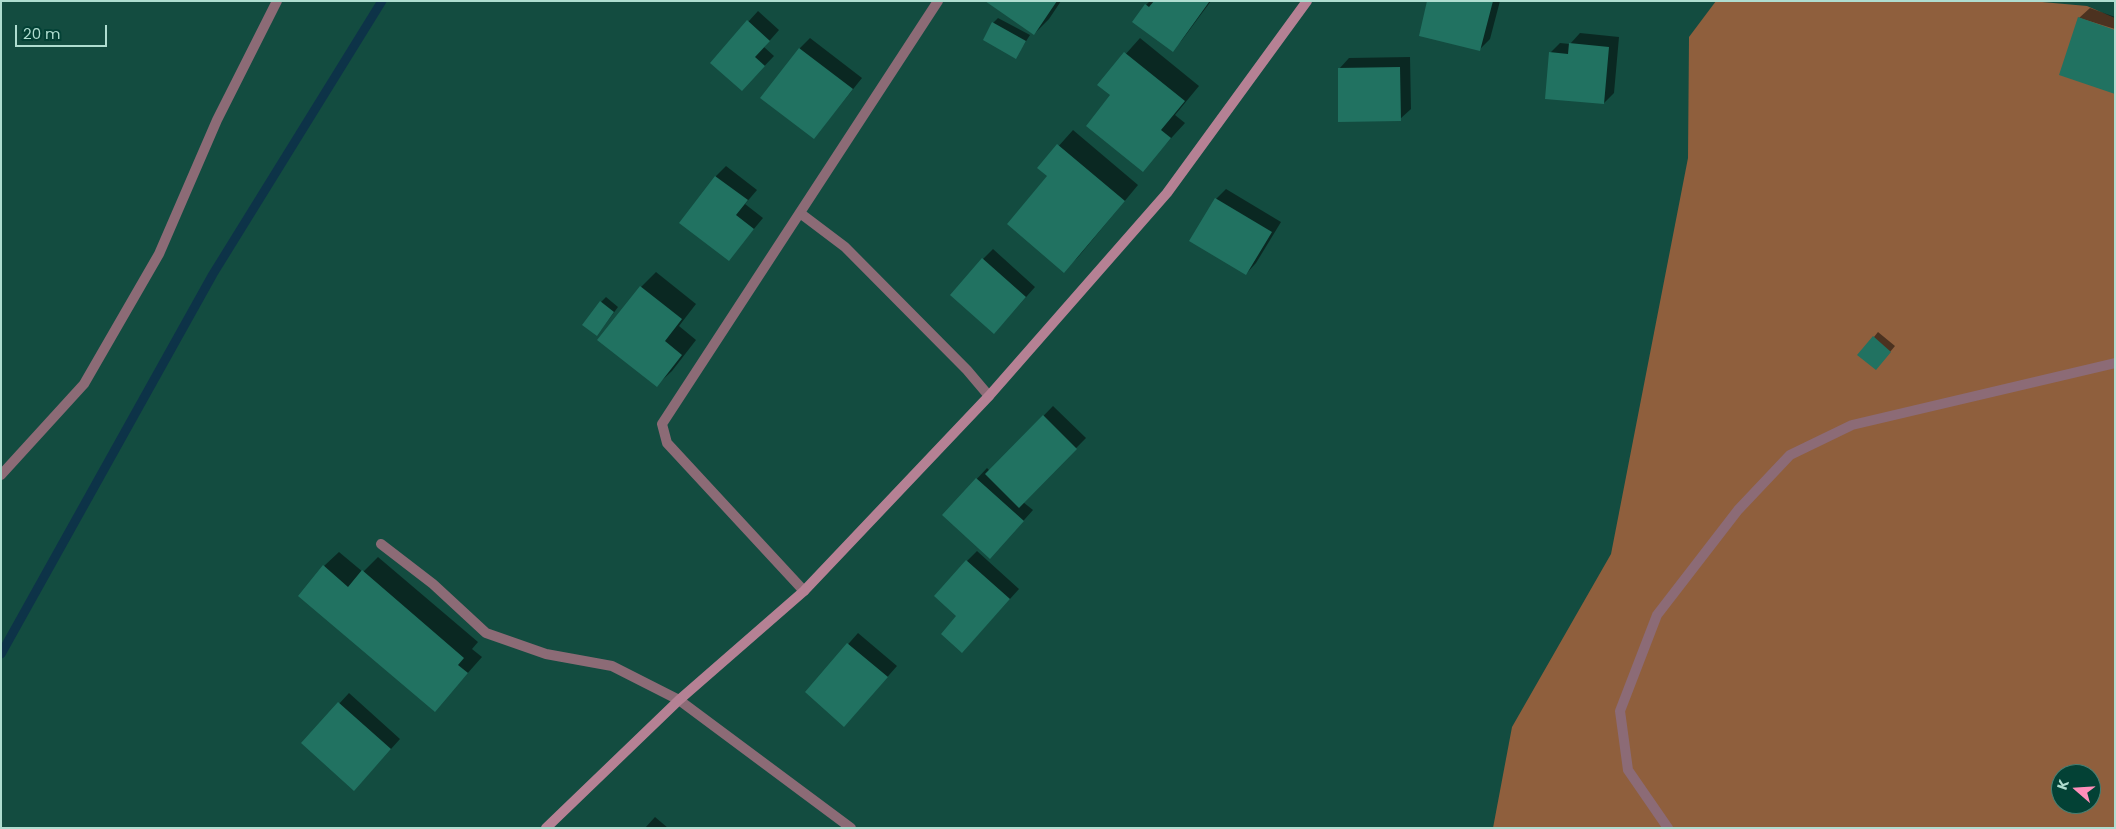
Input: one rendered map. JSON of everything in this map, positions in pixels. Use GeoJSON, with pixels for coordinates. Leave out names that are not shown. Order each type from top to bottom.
{"type":"FeatureCollection","features":[{"type":"Feature","properties":{"kind":"street"},"geometry":{"type":"LineString","coordinates":[[1,475],[84,384],[159,254],[217,120],[277,1]]}},
{"type":"Feature","properties":{"kind":"street"},"geometry":{"type":"LineString","coordinates":[[804,592],[667,443],[662,424],[938,1]]}},
{"type":"Feature","properties":{"kind":"street"},"geometry":{"type":"LineString","coordinates":[[546,828],[679,700],[804,592],[989,396],[1167,193],[1308,1]]}},
{"type":"Feature","properties":{"kind":"street"},"geometry":{"type":"LineString","coordinates":[[800,213],[859,260],[967,370],[989,396]]}},
{"type":"Feature","properties":{"kind":"street"},"geometry":{"type":"LineString","coordinates":[[1668,828],[1628,770],[1620,711],[1657,614],[1738,510],[1790,455],[1852,424],[2115,363]]}},
{"type":"Feature","properties":{"kind":"street"},"geometry":{"type":"LineString","coordinates":[[381,544],[433,584],[486,633],[546,654],[612,666],[679,700],[851,828]]}},
{"type":"Feature","properties":{"kind":"shaded area"},"geometry":{"type":"Polygon","coordinates":[[[1716,1],[2031,1],[2087,6],[2115,18],[2115,828],[1493,828],[1512,727],[1611,554],[1688,158],[1689,37],[1716,1]]]}},
{"type":"Feature","properties":{"kind":"building"},"geometry":{"type":"Polygon","coordinates":[[[985,1],[1057,1],[1034,35],[985,1]]]}},
{"type":"Feature","properties":{"kind":"building"},"geometry":{"type":"Polygon","coordinates":[[[1154,1],[1209,2],[1173,52],[1132,22],[1145,4],[1149,7],[1154,1]]]}},
{"type":"Feature","properties":{"kind":"building"},"geometry":{"type":"Polygon","coordinates":[[[1427,1],[1493,1],[1480,51],[1419,36],[1427,1]]]}},
{"type":"Feature","properties":{"kind":"building"},"geometry":{"type":"Polygon","coordinates":[[[2078,17],[2115,30],[2115,94],[2059,75],[2078,17]]]}},
{"type":"Feature","properties":{"kind":"building"},"geometry":{"type":"Polygon","coordinates":[[[747,20],[770,41],[755,57],[765,66],[742,91],[710,63],[747,20]]]}},
{"type":"Feature","properties":{"kind":"building"},"geometry":{"type":"Polygon","coordinates":[[[992,22],[1026,41],[1016,59],[983,40],[992,22]]]}},
{"type":"Feature","properties":{"kind":"building"},"geometry":{"type":"Polygon","coordinates":[[[1569,43],[1609,47],[1604,104],[1545,99],[1549,52],[1568,54],[1569,43]]]}},
{"type":"Feature","properties":{"kind":"building"},"geometry":{"type":"Polygon","coordinates":[[[799,48],[853,89],[814,139],[760,98],[799,48]]]}},
{"type":"Feature","properties":{"kind":"building"},"geometry":{"type":"Polygon","coordinates":[[[1124,52],[1185,101],[1161,130],[1171,138],[1143,172],[1086,126],[1110,95],[1097,85],[1124,52]]]}},
{"type":"Feature","properties":{"kind":"building"},"geometry":{"type":"Polygon","coordinates":[[[1400,67],[1401,121],[1338,122],[1338,68],[1400,67]]]}},
{"type":"Feature","properties":{"kind":"building"},"geometry":{"type":"Polygon","coordinates":[[[1057,144],[1125,201],[1064,273],[1007,224],[1047,176],[1037,168],[1057,144]]]}},
{"type":"Feature","properties":{"kind":"building"},"geometry":{"type":"Polygon","coordinates":[[[715,176],[748,200],[736,215],[754,229],[729,261],[679,223],[715,176]]]}},
{"type":"Feature","properties":{"kind":"building"},"geometry":{"type":"Polygon","coordinates":[[[1215,198],[1272,232],[1246,275],[1189,241],[1215,198]]]}},
{"type":"Feature","properties":{"kind":"building"},"geometry":{"type":"Polygon","coordinates":[[[982,258],[1026,297],[994,334],[950,295],[982,258]]]}},
{"type":"Feature","properties":{"kind":"building"},"geometry":{"type":"Polygon","coordinates":[[[640,286],[682,319],[665,341],[682,355],[657,387],[597,340],[640,286]]]}},
{"type":"Feature","properties":{"kind":"building"},"geometry":{"type":"Polygon","coordinates":[[[600,301],[614,312],[597,336],[582,325],[600,301]]]}},
{"type":"Feature","properties":{"kind":"building"},"geometry":{"type":"Polygon","coordinates":[[[1873,336],[1891,352],[1876,370],[1857,355],[1873,336]]]}},
{"type":"Feature","properties":{"kind":"building"},"geometry":{"type":"Polygon","coordinates":[[[1043,415],[1077,449],[1019,508],[985,474],[1043,415]]]}},
{"type":"Feature","properties":{"kind":"building"},"geometry":{"type":"Polygon","coordinates":[[[976,478],[1024,521],[990,559],[942,515],[976,478]]]}},
{"type":"Feature","properties":{"kind":"building"},"geometry":{"type":"Polygon","coordinates":[[[966,560],[1010,599],[962,653],[941,634],[956,616],[934,596],[966,560]]]}},
{"type":"Feature","properties":{"kind":"building"},"geometry":{"type":"Polygon","coordinates":[[[323,565],[348,587],[362,570],[464,658],[458,665],[468,673],[435,712],[298,596],[323,565]]]}},
{"type":"Feature","properties":{"kind":"building"},"geometry":{"type":"Polygon","coordinates":[[[847,643],[888,677],[844,727],[805,692],[847,643]]]}},
{"type":"Feature","properties":{"kind":"building"},"geometry":{"type":"Polygon","coordinates":[[[338,702],[391,749],[354,791],[301,743],[338,702]]]}},
{"type":"Feature","properties":{"kind":"waterway"},"geometry":{"type":"LineString","coordinates":[[1,654],[213,274],[382,1]]}}]}
